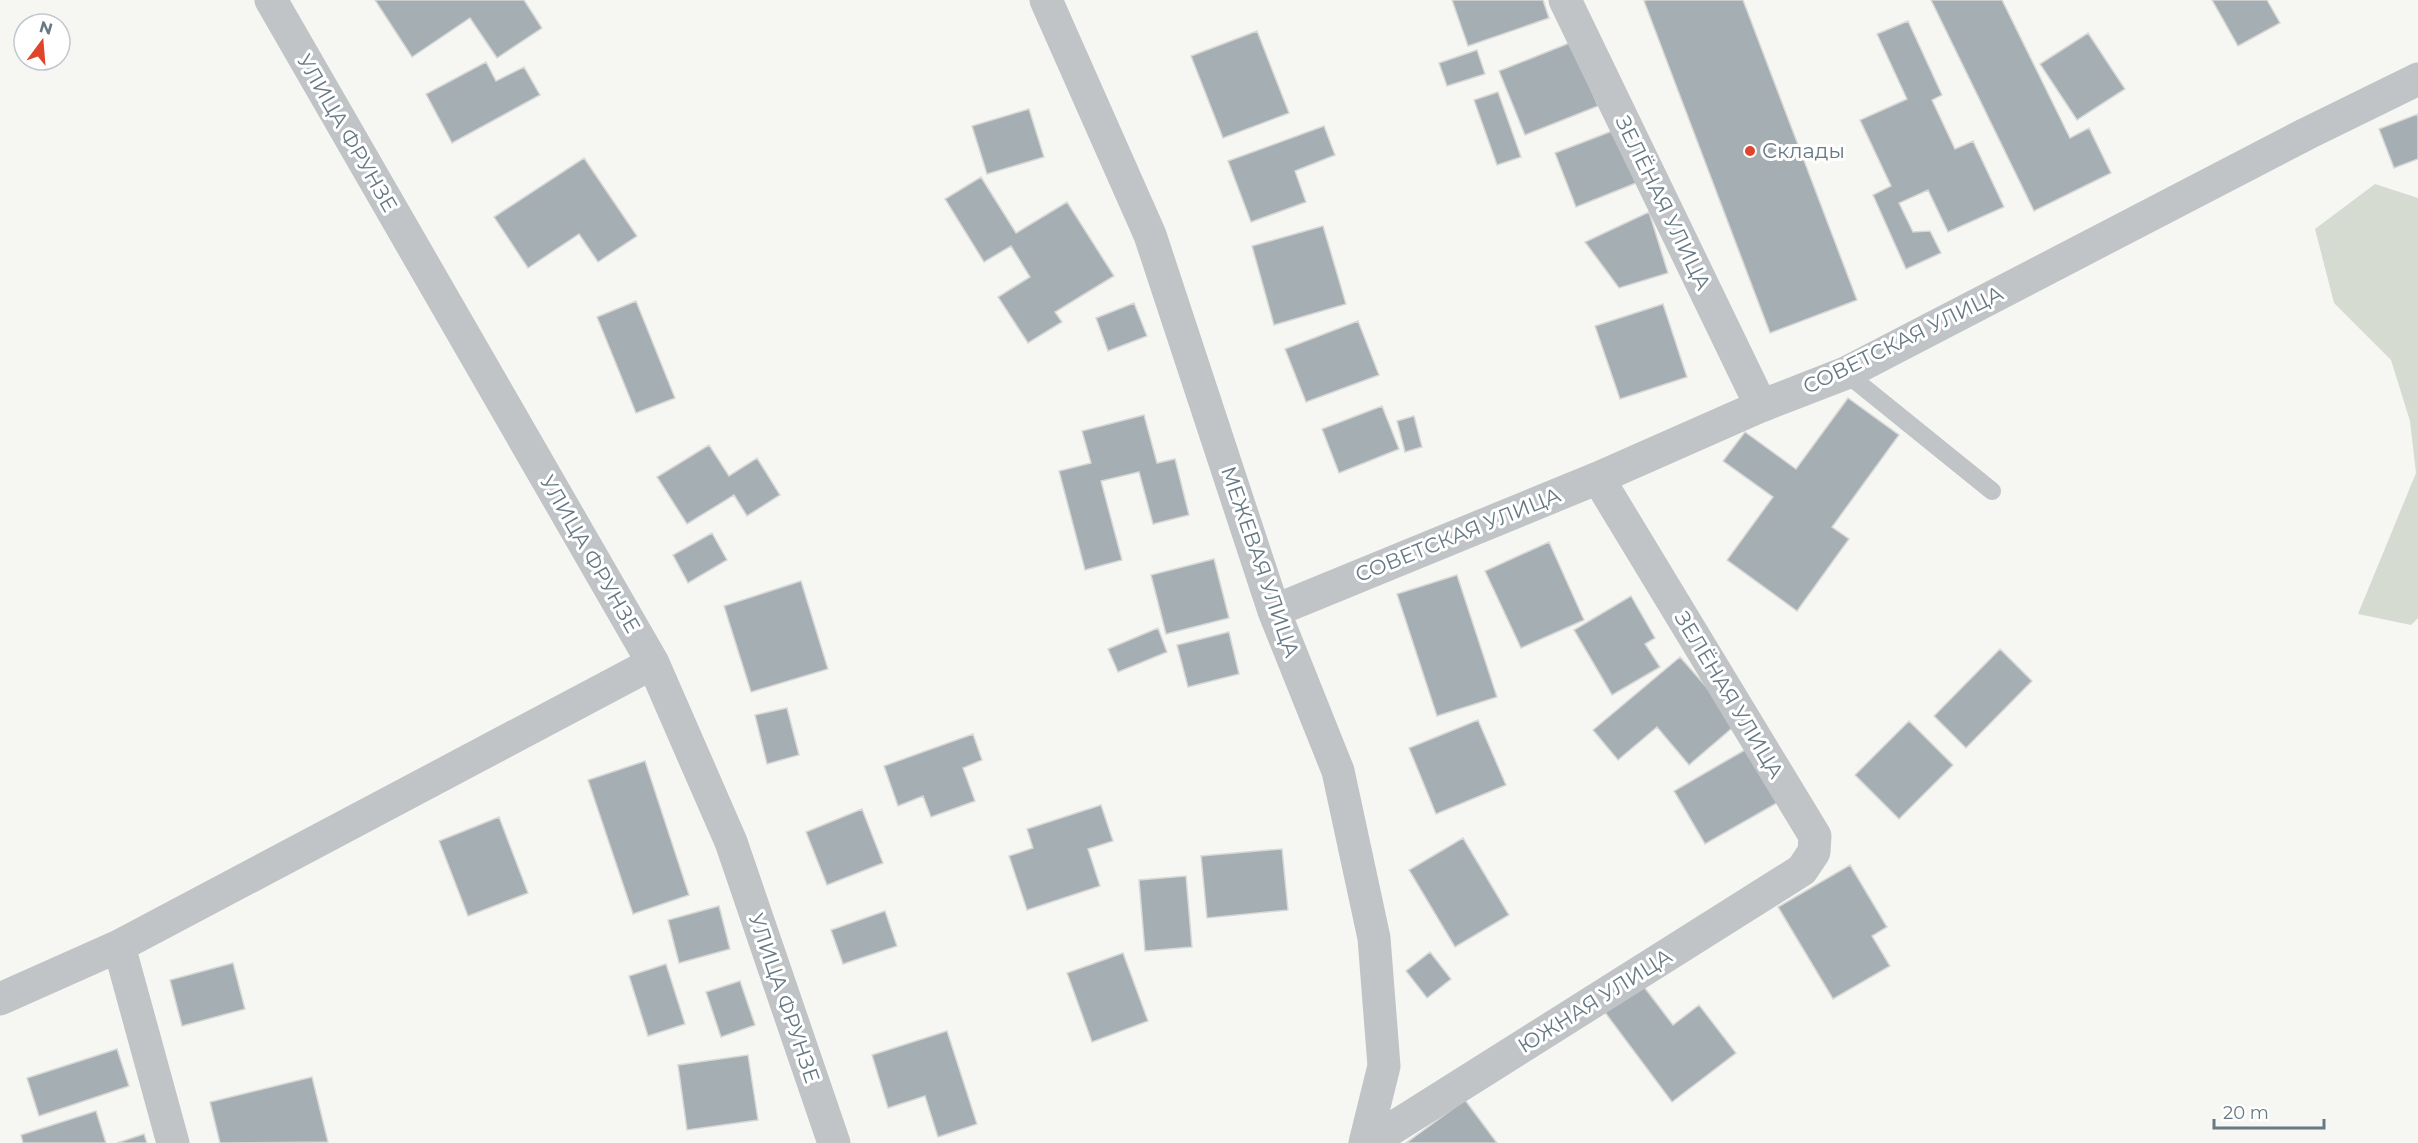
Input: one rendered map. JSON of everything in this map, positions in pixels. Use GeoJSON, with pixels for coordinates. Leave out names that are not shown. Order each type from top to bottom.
{"type":"FeatureCollection","features":[{"type":"Feature","properties":{"kind":"street","name":"УЛИЦА ФРУНЗЕ"},"geometry":{"type":"LineString","coordinates":[[271,0],[653,663],[731,842],[834,1143]]}},
{"type":"Feature","properties":{"kind":"street","name":"МЕЖЕВАЯ УЛИЦА"},"geometry":{"type":"LineString","coordinates":[[1046,0],[1150,235],[1274,611],[1338,771],[1374,938],[1384,1066],[1367,1143]]}},
{"type":"Feature","properties":{"kind":"street","name":"ЗЕЛЁНАЯ УЛИЦА"},"geometry":{"type":"LineString","coordinates":[[1565,0],[1761,406]]}},
{"type":"Feature","properties":{"kind":"street","name":"СОВЕТСКАЯ УЛИЦА"},"geometry":{"type":"LineString","coordinates":[[1274,611],[1598,478],[1761,406],[1846,373],[2306,134],[2418,79]]}},
{"type":"Feature","properties":{"kind":"street","name":"ЗЕЛЁНАЯ УЛИЦА"},"geometry":{"type":"LineString","coordinates":[[1598,478],[1815,836],[1814,852]]}},
{"type":"Feature","properties":{"kind":"street"},"geometry":{"type":"LineString","coordinates":[[0,999],[119,946],[653,663]]}},
{"type":"Feature","properties":{"kind":"street","name":"ЮЖНАЯ УЛИЦА"},"geometry":{"type":"LineString","coordinates":[[1367,1143],[1802,870],[1814,852]]}},
{"type":"Feature","properties":{"kind":"street"},"geometry":{"type":"LineString","coordinates":[[119,946],[173,1143]]}},
{"type":"Feature","properties":{"kind":"lane"},"geometry":{"type":"LineString","coordinates":[[1846,373],[1992,491]]}},
{"type":"Feature","properties":{"kind":"shaded area"},"geometry":{"type":"Polygon","coordinates":[[[2375,184],[2418,198],[2418,618],[2411,625],[2358,614],[2416,473],[2410,421],[2391,360],[2334,303],[2315,229],[2375,184]]]}},
{"type":"Feature","properties":{"kind":"building"},"geometry":{"type":"Polygon","coordinates":[[[375,0],[524,0],[542,28],[497,58],[470,18],[412,57],[375,0]]]}},
{"type":"Feature","properties":{"kind":"building"},"geometry":{"type":"Polygon","coordinates":[[[1452,0],[1543,0],[1549,18],[1468,46],[1452,0]]]}},
{"type":"Feature","properties":{"kind":"building","name":"Склады"},"geometry":{"type":"Polygon","coordinates":[[[1743,0],[1857,300],[1770,333],[1644,1],[1743,0]]]}},
{"type":"Feature","properties":{"kind":"building"},"geometry":{"type":"Polygon","coordinates":[[[1931,0],[2002,0],[2070,138],[2089,128],[2111,173],[2034,211],[1931,0]]]}},
{"type":"Feature","properties":{"kind":"building"},"geometry":{"type":"Polygon","coordinates":[[[2212,0],[2267,0],[2280,23],[2238,46],[2212,0]]]}},
{"type":"Feature","properties":{"kind":"building"},"geometry":{"type":"Polygon","coordinates":[[[1908,21],[1942,95],[1932,100],[1955,149],[1973,141],[2004,207],[1948,232],[1928,190],[1899,203],[1913,232],[1930,231],[1941,253],[1906,269],[1873,195],[1891,186],[1860,120],[1907,99],[1877,34],[1908,21]]]}},
{"type":"Feature","properties":{"kind":"building"},"geometry":{"type":"Polygon","coordinates":[[[1257,31],[1289,113],[1223,138],[1191,56],[1257,31]]]}},
{"type":"Feature","properties":{"kind":"building"},"geometry":{"type":"Polygon","coordinates":[[[2088,33],[2125,89],[2077,120],[2040,64],[2088,33]]]}},
{"type":"Feature","properties":{"kind":"building"},"geometry":{"type":"Polygon","coordinates":[[[1572,42],[1598,106],[1525,135],[1499,71],[1572,42]]]}},
{"type":"Feature","properties":{"kind":"building"},"geometry":{"type":"Polygon","coordinates":[[[1477,50],[1485,74],[1447,86],[1439,63],[1477,50]]]}},
{"type":"Feature","properties":{"kind":"building"},"geometry":{"type":"Polygon","coordinates":[[[486,62],[496,81],[524,67],[540,95],[452,143],[426,94],[486,62]]]}},
{"type":"Feature","properties":{"kind":"building"},"geometry":{"type":"Polygon","coordinates":[[[1498,92],[1521,157],[1497,165],[1474,100],[1498,92]]]}},
{"type":"Feature","properties":{"kind":"building"},"geometry":{"type":"Polygon","coordinates":[[[1029,109],[1044,157],[987,174],[972,126],[1029,109]]]}},
{"type":"Feature","properties":{"kind":"building"},"geometry":{"type":"Polygon","coordinates":[[[2418,114],[2418,159],[2394,168],[2379,129],[2418,114]]]}},
{"type":"Feature","properties":{"kind":"building"},"geometry":{"type":"Polygon","coordinates":[[[1324,126],[1335,155],[1295,171],[1306,202],[1251,222],[1228,161],[1324,126]]]}},
{"type":"Feature","properties":{"kind":"building"},"geometry":{"type":"Polygon","coordinates":[[[1620,128],[1641,181],[1576,207],[1555,153],[1620,128]]]}},
{"type":"Feature","properties":{"kind":"building"},"geometry":{"type":"Polygon","coordinates":[[[584,158],[637,236],[598,262],[579,234],[528,268],[494,217],[584,158]]]}},
{"type":"Feature","properties":{"kind":"building"},"geometry":{"type":"Polygon","coordinates":[[[981,177],[1016,233],[1067,202],[1114,276],[1055,312],[1062,322],[1028,343],[998,297],[1030,277],[1011,246],[984,262],[945,199],[981,177]]]}},
{"type":"Feature","properties":{"kind":"building"},"geometry":{"type":"Polygon","coordinates":[[[1649,212],[1668,273],[1619,288],[1585,242],[1649,212]]]}},
{"type":"Feature","properties":{"kind":"building"},"geometry":{"type":"Polygon","coordinates":[[[1323,226],[1346,304],[1274,325],[1252,246],[1323,226]]]}},
{"type":"Feature","properties":{"kind":"building"},"geometry":{"type":"Polygon","coordinates":[[[636,301],[675,398],[636,413],[597,317],[636,301]]]}},
{"type":"Feature","properties":{"kind":"building"},"geometry":{"type":"Polygon","coordinates":[[[1134,303],[1147,336],[1108,351],[1096,318],[1134,303]]]}},
{"type":"Feature","properties":{"kind":"building"},"geometry":{"type":"Polygon","coordinates":[[[1663,304],[1687,377],[1620,399],[1595,326],[1663,304]]]}},
{"type":"Feature","properties":{"kind":"building"},"geometry":{"type":"Polygon","coordinates":[[[1358,321],[1379,375],[1306,402],[1285,349],[1358,321]]]}},
{"type":"Feature","properties":{"kind":"building"},"geometry":{"type":"Polygon","coordinates":[[[1848,398],[1899,435],[1832,527],[1849,539],[1797,611],[1727,560],[1773,497],[1723,461],[1745,432],[1796,469],[1848,398]]]}},
{"type":"Feature","properties":{"kind":"building"},"geometry":{"type":"Polygon","coordinates":[[[1382,406],[1399,449],[1339,473],[1322,429],[1382,406]]]}},
{"type":"Feature","properties":{"kind":"building"},"geometry":{"type":"Polygon","coordinates":[[[1144,415],[1157,463],[1175,459],[1189,515],[1153,524],[1139,472],[1101,481],[1122,560],[1085,570],[1059,471],[1091,463],[1082,431],[1144,415]]]}},
{"type":"Feature","properties":{"kind":"building"},"geometry":{"type":"Polygon","coordinates":[[[1414,416],[1422,447],[1405,452],[1397,421],[1414,416]]]}},
{"type":"Feature","properties":{"kind":"building"},"geometry":{"type":"Polygon","coordinates":[[[709,445],[729,476],[757,458],[780,495],[747,516],[734,495],[687,524],[657,477],[709,445]]]}},
{"type":"Feature","properties":{"kind":"building"},"geometry":{"type":"Polygon","coordinates":[[[712,533],[727,560],[688,583],[673,555],[712,533]]]}},
{"type":"Feature","properties":{"kind":"building"},"geometry":{"type":"Polygon","coordinates":[[[1549,542],[1584,620],[1521,648],[1485,571],[1549,542]]]}},
{"type":"Feature","properties":{"kind":"building"},"geometry":{"type":"Polygon","coordinates":[[[1214,559],[1229,618],[1166,634],[1151,575],[1214,559]]]}},
{"type":"Feature","properties":{"kind":"building"},"geometry":{"type":"Polygon","coordinates":[[[1457,575],[1497,697],[1437,716],[1397,594],[1457,575]]]}},
{"type":"Feature","properties":{"kind":"building"},"geometry":{"type":"Polygon","coordinates":[[[801,581],[828,669],[751,692],[724,606],[801,581]]]}},
{"type":"Feature","properties":{"kind":"building"},"geometry":{"type":"Polygon","coordinates":[[[1631,596],[1655,638],[1645,644],[1660,667],[1612,695],[1574,630],[1631,596]]]}},
{"type":"Feature","properties":{"kind":"building"},"geometry":{"type":"Polygon","coordinates":[[[1158,628],[1167,652],[1118,672],[1108,649],[1158,628]]]}},
{"type":"Feature","properties":{"kind":"building"},"geometry":{"type":"Polygon","coordinates":[[[1229,632],[1239,674],[1188,687],[1177,645],[1229,632]]]}},
{"type":"Feature","properties":{"kind":"building"},"geometry":{"type":"Polygon","coordinates":[[[2000,649],[2032,681],[1966,748],[1934,716],[2000,649]]]}},
{"type":"Feature","properties":{"kind":"building"},"geometry":{"type":"Polygon","coordinates":[[[1680,657],[1738,723],[1689,765],[1657,727],[1618,760],[1593,730],[1680,657]]]}},
{"type":"Feature","properties":{"kind":"building"},"geometry":{"type":"Polygon","coordinates":[[[787,708],[799,755],[767,764],[755,715],[787,708]]]}},
{"type":"Feature","properties":{"kind":"building"},"geometry":{"type":"Polygon","coordinates":[[[1478,720],[1506,785],[1436,814],[1409,748],[1478,720]]]}},
{"type":"Feature","properties":{"kind":"building"},"geometry":{"type":"Polygon","coordinates":[[[1909,721],[1953,765],[1899,819],[1855,775],[1909,721]]]}},
{"type":"Feature","properties":{"kind":"building"},"geometry":{"type":"Polygon","coordinates":[[[973,734],[982,760],[963,768],[975,801],[931,817],[923,796],[898,806],[884,766],[973,734]]]}},
{"type":"Feature","properties":{"kind":"building"},"geometry":{"type":"Polygon","coordinates":[[[1750,747],[1782,800],[1705,844],[1674,791],[1750,747]]]}},
{"type":"Feature","properties":{"kind":"building"},"geometry":{"type":"Polygon","coordinates":[[[645,761],[689,895],[633,914],[588,780],[645,761]]]}},
{"type":"Feature","properties":{"kind":"building"},"geometry":{"type":"Polygon","coordinates":[[[1101,805],[1113,841],[1088,849],[1100,886],[1027,910],[1009,856],[1033,848],[1027,829],[1101,805]]]}},
{"type":"Feature","properties":{"kind":"building"},"geometry":{"type":"Polygon","coordinates":[[[862,809],[883,863],[827,885],[806,832],[862,809]]]}},
{"type":"Feature","properties":{"kind":"building"},"geometry":{"type":"Polygon","coordinates":[[[499,817],[528,893],[468,916],[439,841],[499,817]]]}},
{"type":"Feature","properties":{"kind":"building"},"geometry":{"type":"Polygon","coordinates":[[[1463,838],[1509,915],[1455,947],[1409,870],[1463,838]]]}},
{"type":"Feature","properties":{"kind":"building"},"geometry":{"type":"Polygon","coordinates":[[[1282,849],[1288,910],[1207,918],[1201,856],[1282,849]]]}},
{"type":"Feature","properties":{"kind":"building"},"geometry":{"type":"Polygon","coordinates":[[[1850,865],[1887,927],[1872,936],[1890,966],[1833,999],[1778,907],[1850,865]]]}},
{"type":"Feature","properties":{"kind":"building"},"geometry":{"type":"Polygon","coordinates":[[[1186,876],[1192,947],[1145,951],[1139,880],[1186,876]]]}},
{"type":"Feature","properties":{"kind":"building"},"geometry":{"type":"Polygon","coordinates":[[[719,906],[730,949],[679,963],[668,920],[719,906]]]}},
{"type":"Feature","properties":{"kind":"building"},"geometry":{"type":"Polygon","coordinates":[[[885,911],[897,946],[843,964],[831,930],[885,911]]]}},
{"type":"Feature","properties":{"kind":"building"},"geometry":{"type":"Polygon","coordinates":[[[1430,952],[1451,979],[1427,998],[1406,971],[1430,952]]]}},
{"type":"Feature","properties":{"kind":"building"},"geometry":{"type":"Polygon","coordinates":[[[1123,953],[1148,1021],[1092,1042],[1067,973],[1123,953]]]}},
{"type":"Feature","properties":{"kind":"building"},"geometry":{"type":"Polygon","coordinates":[[[233,963],[245,1009],[182,1026],[170,980],[233,963]]]}},
{"type":"Feature","properties":{"kind":"building"},"geometry":{"type":"Polygon","coordinates":[[[666,964],[685,1024],[648,1036],[629,976],[666,964]]]}},
{"type":"Feature","properties":{"kind":"building"},"geometry":{"type":"Polygon","coordinates":[[[740,981],[755,1025],[721,1037],[706,992],[740,981]]]}},
{"type":"Feature","properties":{"kind":"building"},"geometry":{"type":"Polygon","coordinates":[[[1641,983],[1673,1025],[1699,1005],[1736,1053],[1672,1102],[1604,1011],[1641,983]]]}},
{"type":"Feature","properties":{"kind":"building"},"geometry":{"type":"Polygon","coordinates":[[[947,1031],[977,1124],[938,1137],[925,1096],[888,1108],[872,1055],[947,1031]]]}},
{"type":"Feature","properties":{"kind":"building"},"geometry":{"type":"Polygon","coordinates":[[[117,1049],[129,1086],[39,1116],[27,1078],[117,1049]]]}},
{"type":"Feature","properties":{"kind":"building"},"geometry":{"type":"Polygon","coordinates":[[[748,1055],[758,1120],[687,1130],[678,1065],[748,1055]]]}},
{"type":"Feature","properties":{"kind":"building"},"geometry":{"type":"Polygon","coordinates":[[[312,1077],[328,1142],[220,1143],[210,1102],[312,1077]]]}},
{"type":"Feature","properties":{"kind":"building"},"geometry":{"type":"Polygon","coordinates":[[[1465,1100],[1497,1143],[1406,1143],[1465,1100]]]}},
{"type":"Feature","properties":{"kind":"building"},"geometry":{"type":"Polygon","coordinates":[[[96,1111],[106,1143],[23,1143],[21,1135],[96,1111]]]}},
{"type":"Feature","properties":{"kind":"building"},"geometry":{"type":"Polygon","coordinates":[[[144,1134],[147,1143],[117,1143],[144,1134]]]}},
{"type":"Feature","properties":{"kind":"place","name":"Склады"},"geometry":{"type":"Point","coordinates":[1750,151]}}]}
